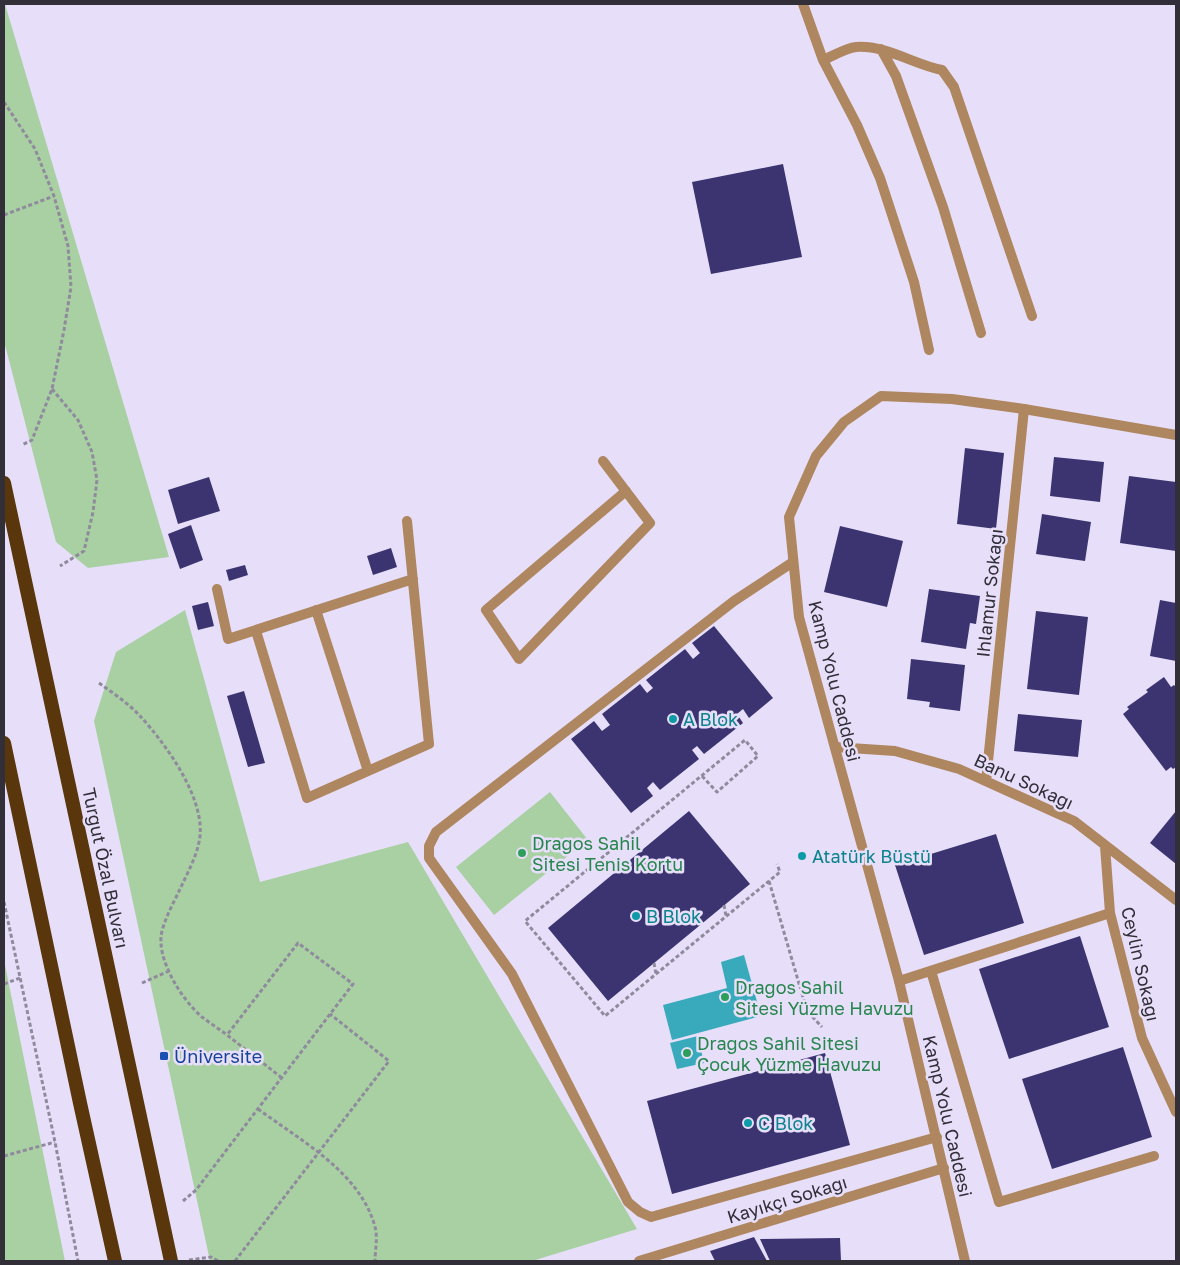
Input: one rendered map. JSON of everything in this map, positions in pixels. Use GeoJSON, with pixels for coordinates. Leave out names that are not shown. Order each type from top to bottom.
{"type":"FeatureCollection","features":[{"type":"Feature","properties":{"kind":"highway","name":"Turgut Özal Bulvarı"},"geometry":{"type":"LineString","coordinates":[[4,484],[170,1261]]}},
{"type":"Feature","properties":{"kind":"highway"},"geometry":{"type":"LineString","coordinates":[[4,742],[7,771],[115,1261]]}},
{"type":"Feature","properties":{"kind":"street"},"geometry":{"type":"LineString","coordinates":[[803,4],[823,60],[857,125],[880,178],[914,282],[929,350]]}},
{"type":"Feature","properties":{"kind":"street"},"geometry":{"type":"LineString","coordinates":[[823,60],[854,47],[881,49],[942,70],[954,87],[1032,316]]}},
{"type":"Feature","properties":{"kind":"street"},"geometry":{"type":"LineString","coordinates":[[881,49],[896,76],[943,207],[981,333]]}},
{"type":"Feature","properties":{"kind":"street","name":"Kamp Yolu Caddesi"},"geometry":{"type":"LineString","coordinates":[[965,1261],[899,981],[799,617],[789,517],[816,456],[844,422],[882,396],[952,399],[1024,409],[1176,436]]}},
{"type":"Feature","properties":{"kind":"street","name":"Ihlamur Sokağı"},"geometry":{"type":"LineString","coordinates":[[986,781],[1024,409]]}},
{"type":"Feature","properties":{"kind":"street"},"geometry":{"type":"LineString","coordinates":[[603,461],[626,491],[650,523],[519,659],[486,610],[626,491]]}},
{"type":"Feature","properties":{"kind":"street"},"geometry":{"type":"LineString","coordinates":[[256,631],[307,798],[429,744],[407,521]]}},
{"type":"Feature","properties":{"kind":"street"},"geometry":{"type":"LineString","coordinates":[[793,562],[734,601],[436,832],[429,846],[429,858],[512,974],[628,1202],[640,1212],[651,1217],[937,1137]]}},
{"type":"Feature","properties":{"kind":"street"},"geometry":{"type":"LineString","coordinates":[[217,589],[228,639],[413,579]]}},
{"type":"Feature","properties":{"kind":"street"},"geometry":{"type":"LineString","coordinates":[[316,610],[368,771]]}},
{"type":"Feature","properties":{"kind":"street","name":"Banu Sokağı"},"geometry":{"type":"LineString","coordinates":[[835,747],[895,751],[959,769],[986,781],[1074,821],[1176,900]]}},
{"type":"Feature","properties":{"kind":"street","name":"Ceylin Sokağı"},"geometry":{"type":"LineString","coordinates":[[1105,846],[1110,913],[1142,1038],[1176,1112]]}},
{"type":"Feature","properties":{"kind":"street"},"geometry":{"type":"LineString","coordinates":[[899,981],[1110,913]]}},
{"type":"Feature","properties":{"kind":"street"},"geometry":{"type":"LineString","coordinates":[[931,971],[999,1202],[1154,1156]]}},
{"type":"Feature","properties":{"kind":"street","name":"Kayıkçı Sokağı"},"geometry":{"type":"LineString","coordinates":[[639,1261],[944,1168]]}},
{"type":"Feature","properties":{"kind":"path"},"geometry":{"type":"LineString","coordinates":[[4,102],[35,149],[54,196],[68,246],[71,287],[52,389],[32,440],[22,445]]}},
{"type":"Feature","properties":{"kind":"path"},"geometry":{"type":"LineString","coordinates":[[4,215],[54,196]]}},
{"type":"Feature","properties":{"kind":"path"},"geometry":{"type":"LineString","coordinates":[[52,389],[78,420],[92,452],[97,480],[93,512],[84,551],[60,566]]}},
{"type":"Feature","properties":{"kind":"path"},"geometry":{"type":"LineString","coordinates":[[100,682],[139,715],[160,740],[192,793],[200,817],[200,836],[195,856],[162,932],[162,951],[169,971],[184,997],[201,1016],[282,1078]]}},
{"type":"Feature","properties":{"kind":"path"},"geometry":{"type":"LineString","coordinates":[[702,776],[717,792],[758,756],[745,740],[526,921],[605,1016],[780,872],[777,864]]}},
{"type":"Feature","properties":{"kind":"path"},"geometry":{"type":"LineString","coordinates":[[769,881],[807,1011],[822,1027]]}},
{"type":"Feature","properties":{"kind":"path"},"geometry":{"type":"LineString","coordinates":[[4,902],[78,1261]]}},
{"type":"Feature","properties":{"kind":"path"},"geometry":{"type":"LineString","coordinates":[[724,904],[726,917]]}},
{"type":"Feature","properties":{"kind":"path"},"geometry":{"type":"LineString","coordinates":[[183,1201],[196,1190],[353,984],[298,943],[227,1035]]}},
{"type":"Feature","properties":{"kind":"path"},"geometry":{"type":"LineString","coordinates":[[654,963],[656,974]]}},
{"type":"Feature","properties":{"kind":"path"},"geometry":{"type":"LineString","coordinates":[[142,983],[169,971]]}},
{"type":"Feature","properties":{"kind":"path"},"geometry":{"type":"LineString","coordinates":[[4,984],[20,978]]}},
{"type":"Feature","properties":{"kind":"path"},"geometry":{"type":"LineString","coordinates":[[234,1261],[389,1061],[330,1014]]}},
{"type":"Feature","properties":{"kind":"path"},"geometry":{"type":"LineString","coordinates":[[258,1109],[347,1176],[367,1205],[376,1228],[374,1261]]}},
{"type":"Feature","properties":{"kind":"path"},"geometry":{"type":"LineString","coordinates":[[4,1156],[55,1142]]}},
{"type":"Feature","properties":{"kind":"path"},"geometry":{"type":"LineString","coordinates":[[183,1261],[211,1257],[218,1261]]}},
{"type":"Feature","properties":{"kind":"green space"},"geometry":{"type":"Polygon","coordinates":[[[4,4],[169,557],[88,568],[56,542],[4,341],[4,4]]]}},
{"type":"Feature","properties":{"kind":"green space"},"geometry":{"type":"Polygon","coordinates":[[[185,610],[260,882],[408,842],[637,1229],[532,1261],[210,1261],[94,721],[116,652],[185,610]]]}},
{"type":"Feature","properties":{"kind":"green space","name":"Dragos Sahil Sitesi Tenis Kortu"},"geometry":{"type":"Polygon","coordinates":[[[550,792],[588,840],[494,915],[456,867],[550,792]]]}},
{"type":"Feature","properties":{"kind":"green space"},"geometry":{"type":"Polygon","coordinates":[[[4,960],[65,1261],[4,1261],[4,960]]]}},
{"type":"Feature","properties":{"kind":"water","name":"Dragos Sahil Sitesi Yüzme Havuzu"},"geometry":{"type":"Polygon","coordinates":[[[744,955],[761,1016],[672,1040],[663,1005],[727,988],[721,962],[744,955]]]}},
{"type":"Feature","properties":{"kind":"water","name":"Dragos Sahil Sitesi Çocuk Yüzme Havuzu"},"geometry":{"type":"Polygon","coordinates":[[[698,1036],[704,1063],[677,1069],[670,1043],[698,1036]]]}},
{"type":"Feature","properties":{"kind":"building"},"geometry":{"type":"Polygon","coordinates":[[[783,164],[802,257],[711,274],[692,182],[783,164]]]}},
{"type":"Feature","properties":{"kind":"building"},"geometry":{"type":"Polygon","coordinates":[[[965,448],[1004,453],[996,529],[957,524],[965,448]]]}},
{"type":"Feature","properties":{"kind":"building"},"geometry":{"type":"Polygon","coordinates":[[[1054,457],[1104,462],[1100,502],[1050,496],[1054,457]]]}},
{"type":"Feature","properties":{"kind":"building"},"geometry":{"type":"Polygon","coordinates":[[[1129,476],[1176,482],[1176,551],[1120,543],[1129,476]]]}},
{"type":"Feature","properties":{"kind":"building"},"geometry":{"type":"Polygon","coordinates":[[[209,477],[220,511],[178,524],[168,490],[209,477]]]}},
{"type":"Feature","properties":{"kind":"building"},"geometry":{"type":"Polygon","coordinates":[[[1042,514],[1091,522],[1085,561],[1036,554],[1042,514]]]}},
{"type":"Feature","properties":{"kind":"building"},"geometry":{"type":"Polygon","coordinates":[[[191,525],[203,560],[180,569],[168,534],[191,525]]]}},
{"type":"Feature","properties":{"kind":"building"},"geometry":{"type":"Polygon","coordinates":[[[840,526],[903,541],[887,607],[824,592],[840,526]]]}},
{"type":"Feature","properties":{"kind":"building"},"geometry":{"type":"Polygon","coordinates":[[[391,548],[397,567],[373,575],[367,556],[391,548]]]}},
{"type":"Feature","properties":{"kind":"building"},"geometry":{"type":"Polygon","coordinates":[[[245,565],[248,575],[229,581],[226,570],[245,565]]]}},
{"type":"Feature","properties":{"kind":"building"},"geometry":{"type":"Polygon","coordinates":[[[929,589],[980,596],[976,624],[970,623],[966,649],[921,642],[929,589]]]}},
{"type":"Feature","properties":{"kind":"building"},"geometry":{"type":"Polygon","coordinates":[[[1160,600],[1176,603],[1176,661],[1150,656],[1160,600]]]}},
{"type":"Feature","properties":{"kind":"building"},"geometry":{"type":"Polygon","coordinates":[[[208,602],[214,626],[198,630],[192,606],[208,602]]]}},
{"type":"Feature","properties":{"kind":"building"},"geometry":{"type":"Polygon","coordinates":[[[1036,611],[1088,617],[1079,695],[1027,689],[1036,611]]]}},
{"type":"Feature","properties":{"kind":"building","name":"A Blok"},"geometry":{"type":"Polygon","coordinates":[[[714,626],[773,698],[749,718],[743,709],[737,714],[743,723],[704,754],[697,746],[692,750],[699,759],[660,790],[653,782],[647,788],[653,796],[631,813],[571,739],[594,721],[602,731],[610,725],[602,714],[640,684],[647,693],[653,688],[646,680],[685,649],[693,659],[700,653],[692,643],[714,626]]]}},
{"type":"Feature","properties":{"kind":"building"},"geometry":{"type":"Polygon","coordinates":[[[911,659],[965,665],[960,711],[929,707],[930,702],[907,699],[911,659]]]}},
{"type":"Feature","properties":{"kind":"building"},"geometry":{"type":"Polygon","coordinates":[[[1164,677],[1171,687],[1174,685],[1176,687],[1176,767],[1173,769],[1171,767],[1166,771],[1123,714],[1129,709],[1127,707],[1148,692],[1146,690],[1164,677]]]}},
{"type":"Feature","properties":{"kind":"building"},"geometry":{"type":"Polygon","coordinates":[[[244,691],[265,763],[248,767],[227,696],[244,691]]]}},
{"type":"Feature","properties":{"kind":"building"},"geometry":{"type":"Polygon","coordinates":[[[1018,714],[1082,720],[1078,757],[1014,751],[1018,714]]]}},
{"type":"Feature","properties":{"kind":"building","name":"B Blok"},"geometry":{"type":"Polygon","coordinates":[[[689,811],[750,884],[608,1001],[548,928],[689,811]]]}},
{"type":"Feature","properties":{"kind":"building"},"geometry":{"type":"Polygon","coordinates":[[[1176,811],[1176,864],[1150,843],[1176,811]]]}},
{"type":"Feature","properties":{"kind":"building"},"geometry":{"type":"Polygon","coordinates":[[[996,834],[1024,923],[924,955],[895,865],[996,834]]]}},
{"type":"Feature","properties":{"kind":"building"},"geometry":{"type":"Polygon","coordinates":[[[1080,936],[1109,1027],[1009,1059],[979,969],[1080,936]]]}},
{"type":"Feature","properties":{"kind":"building"},"geometry":{"type":"Polygon","coordinates":[[[1123,1047],[1152,1137],[1052,1169],[1022,1079],[1123,1047]]]}},
{"type":"Feature","properties":{"kind":"building","name":"C Blok"},"geometry":{"type":"Polygon","coordinates":[[[825,1053],[850,1145],[672,1194],[647,1101],[825,1053]]]}},
{"type":"Feature","properties":{"kind":"building"},"geometry":{"type":"Polygon","coordinates":[[[754,1237],[767,1261],[715,1261],[710,1251],[754,1237]]]}},
{"type":"Feature","properties":{"kind":"building"},"geometry":{"type":"Polygon","coordinates":[[[840,1238],[841,1261],[770,1261],[760,1239],[840,1238]]]}},
{"type":"Feature","properties":{"kind":"place","name":"A Blok"},"geometry":{"type":"Point","coordinates":[673,719]}},
{"type":"Feature","properties":{"kind":"place","name":"Dragos Sahil Sitesi Tenis Kortu"},"geometry":{"type":"Point","coordinates":[522,853]}},
{"type":"Feature","properties":{"kind":"place","name":"Atatürk Büstü"},"geometry":{"type":"Point","coordinates":[802,856]}},
{"type":"Feature","properties":{"kind":"place","name":"B Blok"},"geometry":{"type":"Point","coordinates":[636,916]}},
{"type":"Feature","properties":{"kind":"place","name":"Dragos Sahil Sitesi Yüzme Havuzu"},"geometry":{"type":"Point","coordinates":[725,997]}},
{"type":"Feature","properties":{"kind":"place","name":"Dragos Sahil Sitesi Çocuk Yüzme Havuzu"},"geometry":{"type":"Point","coordinates":[687,1053]}},
{"type":"Feature","properties":{"kind":"place","name":"Üniversite"},"geometry":{"type":"Point","coordinates":[164,1056]}},
{"type":"Feature","properties":{"kind":"place","name":"C Blok"},"geometry":{"type":"Point","coordinates":[748,1123]}}]}
